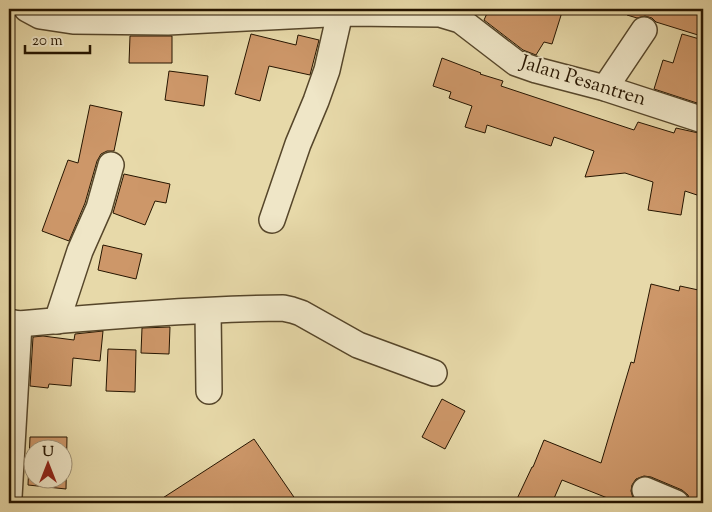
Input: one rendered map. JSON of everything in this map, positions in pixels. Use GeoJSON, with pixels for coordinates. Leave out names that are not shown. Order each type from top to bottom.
{"type":"FeatureCollection","features":[{"type":"Feature","properties":{"kind":"street","name":"Jalan Pesantren"},"geometry":{"type":"LineString","coordinates":[[27,9],[40,16],[73,22],[168,22],[340,13],[440,14],[460,20],[516,64],[605,88],[703,120]]}},
{"type":"Feature","properties":{"kind":"street"},"geometry":{"type":"LineString","coordinates":[[272,220],[298,144],[327,70],[340,13]]}},
{"type":"Feature","properties":{"kind":"street"},"geometry":{"type":"LineString","coordinates":[[605,88],[644,30]]}},
{"type":"Feature","properties":{"kind":"street"},"geometry":{"type":"LineString","coordinates":[[57,321],[80,251],[99,208],[112,165]]}},
{"type":"Feature","properties":{"kind":"street"},"geometry":{"type":"LineString","coordinates":[[9,497],[14,323],[283,308],[292,310],[358,345],[434,373]]}},
{"type":"Feature","properties":{"kind":"street"},"geometry":{"type":"LineString","coordinates":[[208,311],[209,391]]}},
{"type":"Feature","properties":{"kind":"street"},"geometry":{"type":"LineString","coordinates":[[645,490],[676,503]]}},
{"type":"Feature","properties":{"kind":"building"},"geometry":{"type":"Polygon","coordinates":[[[489,9],[563,9],[552,44],[544,42],[536,55],[523,50],[484,20],[489,9]]]}},
{"type":"Feature","properties":{"kind":"building"},"geometry":{"type":"Polygon","coordinates":[[[628,9],[703,9],[703,17],[698,35],[656,22],[652,18],[645,16],[637,18],[627,15],[628,9]]]}},
{"type":"Feature","properties":{"kind":"building"},"geometry":{"type":"Polygon","coordinates":[[[251,34],[296,45],[298,35],[319,40],[310,75],[269,66],[260,101],[235,94],[251,34]]]}},
{"type":"Feature","properties":{"kind":"building"},"geometry":{"type":"Polygon","coordinates":[[[682,34],[703,40],[703,105],[654,89],[663,60],[673,63],[682,34]]]}},
{"type":"Feature","properties":{"kind":"building"},"geometry":{"type":"Polygon","coordinates":[[[130,36],[172,36],[172,63],[129,63],[130,36]]]}},
{"type":"Feature","properties":{"kind":"building"},"geometry":{"type":"Polygon","coordinates":[[[442,58],[480,74],[503,81],[501,86],[634,130],[638,122],[674,133],[676,128],[703,134],[703,197],[685,191],[681,215],[648,210],[653,182],[625,173],[585,177],[594,151],[554,137],[551,146],[487,125],[485,133],[465,127],[472,106],[449,98],[451,92],[433,86],[442,58]]]}},
{"type":"Feature","properties":{"kind":"building"},"geometry":{"type":"Polygon","coordinates":[[[169,71],[208,76],[204,106],[165,100],[169,71]]]}},
{"type":"Feature","properties":{"kind":"building"},"geometry":{"type":"Polygon","coordinates":[[[90,105],[122,112],[114,151],[107,151],[101,154],[97,161],[85,203],[69,241],[42,231],[68,160],[78,163],[90,105]]]}},
{"type":"Feature","properties":{"kind":"building"},"geometry":{"type":"Polygon","coordinates":[[[124,174],[170,184],[166,203],[155,201],[145,225],[113,213],[124,174]]]}},
{"type":"Feature","properties":{"kind":"building"},"geometry":{"type":"Polygon","coordinates":[[[103,245],[142,254],[136,279],[98,270],[103,245]]]}},
{"type":"Feature","properties":{"kind":"building"},"geometry":{"type":"Polygon","coordinates":[[[651,284],[679,291],[680,286],[703,291],[703,503],[690,503],[688,495],[682,490],[644,476],[636,479],[632,485],[633,498],[639,503],[620,503],[562,480],[552,503],[515,503],[544,440],[601,463],[631,362],[634,363],[651,284]]]}},
{"type":"Feature","properties":{"kind":"building"},"geometry":{"type":"Polygon","coordinates":[[[170,327],[169,354],[141,353],[142,328],[170,327]]]}},
{"type":"Feature","properties":{"kind":"building"},"geometry":{"type":"Polygon","coordinates":[[[103,331],[100,361],[73,358],[71,386],[49,384],[48,388],[30,386],[33,337],[43,336],[74,340],[75,334],[103,331]]]}},
{"type":"Feature","properties":{"kind":"building"},"geometry":{"type":"Polygon","coordinates":[[[108,349],[136,350],[135,392],[106,391],[108,349]]]}},
{"type":"Feature","properties":{"kind":"building"},"geometry":{"type":"Polygon","coordinates":[[[442,399],[465,411],[445,449],[422,437],[442,399]]]}},
{"type":"Feature","properties":{"kind":"building"},"geometry":{"type":"Polygon","coordinates":[[[30,437],[67,437],[67,440],[30,440],[30,437]]]}},
{"type":"Feature","properties":{"kind":"building"},"geometry":{"type":"Polygon","coordinates":[[[254,439],[298,503],[155,503],[254,439]]]}}]}
